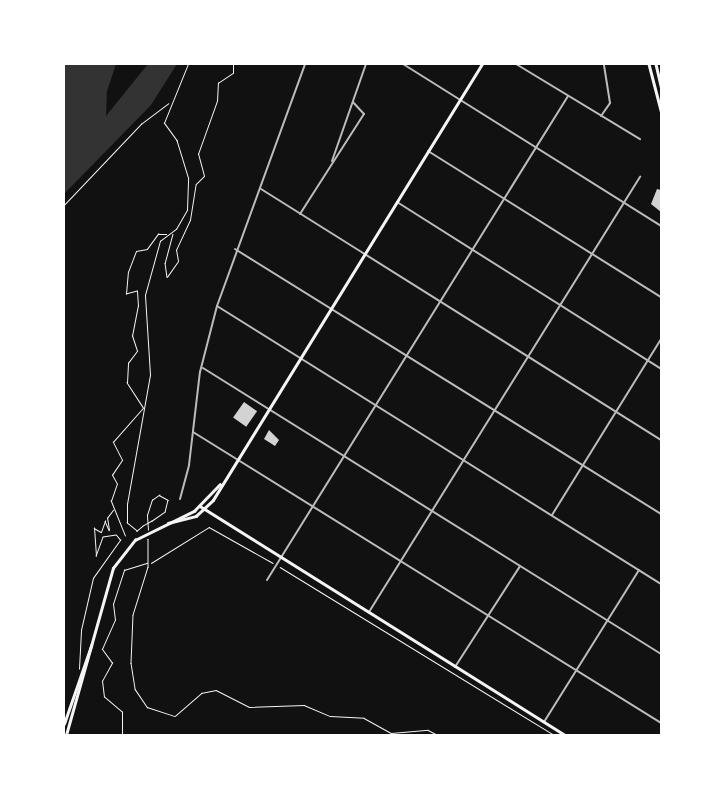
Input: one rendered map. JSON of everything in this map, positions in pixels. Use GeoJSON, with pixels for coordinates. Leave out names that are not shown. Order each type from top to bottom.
{"type":"FeatureCollection","features":[{"type":"Feature","properties":{"kind":"main road"},"geometry":{"type":"LineString","coordinates":[[168,523],[187,520],[205,510],[298,357],[482,64]]}},
{"type":"Feature","properties":{"kind":"main road"},"geometry":{"type":"LineString","coordinates":[[649,64],[661,110]]}},
{"type":"Feature","properties":{"kind":"main road"},"geometry":{"type":"LineString","coordinates":[[656,64],[661,86]]}},
{"type":"Feature","properties":{"kind":"main road"},"geometry":{"type":"LineString","coordinates":[[66,735],[93,640],[107,581],[118,560],[142,535],[200,506],[220,484]]}},
{"type":"Feature","properties":{"kind":"main road"},"geometry":{"type":"LineString","coordinates":[[200,506],[280,558],[565,735]]}},
{"type":"Feature","properties":{"kind":"main road"},"geometry":{"type":"LineString","coordinates":[[64,724],[93,640]]}},
{"type":"Feature","properties":{"kind":"street"},"geometry":{"type":"LineString","coordinates":[[180,498],[217,306],[235,249],[261,189],[305,64]]}},
{"type":"Feature","properties":{"kind":"street"},"geometry":{"type":"LineString","coordinates":[[331,164],[366,64]]}},
{"type":"Feature","properties":{"kind":"street"},"geometry":{"type":"LineString","coordinates":[[403,64],[661,226]]}},
{"type":"Feature","properties":{"kind":"street"},"geometry":{"type":"LineString","coordinates":[[516,64],[640,139]]}},
{"type":"Feature","properties":{"kind":"street"},"geometry":{"type":"LineString","coordinates":[[601,116],[610,103],[604,64]]}},
{"type":"Feature","properties":{"kind":"street"},"geometry":{"type":"LineString","coordinates":[[267,580],[568,96]]}},
{"type":"Feature","properties":{"kind":"street"},"geometry":{"type":"LineString","coordinates":[[300,214],[364,114],[353,102]]}},
{"type":"Feature","properties":{"kind":"street"},"geometry":{"type":"LineString","coordinates":[[428,150],[661,297]]}},
{"type":"Feature","properties":{"kind":"street"},"geometry":{"type":"LineString","coordinates":[[368,613],[640,177]]}},
{"type":"Feature","properties":{"kind":"street"},"geometry":{"type":"LineString","coordinates":[[261,189],[661,440]]}},
{"type":"Feature","properties":{"kind":"street"},"geometry":{"type":"LineString","coordinates":[[396,202],[661,369]]}},
{"type":"Feature","properties":{"kind":"street"},"geometry":{"type":"LineString","coordinates":[[235,249],[661,514]]}},
{"type":"Feature","properties":{"kind":"street"},"geometry":{"type":"LineString","coordinates":[[217,306],[661,584]]}},
{"type":"Feature","properties":{"kind":"street"},"geometry":{"type":"LineString","coordinates":[[552,515],[661,339]]}},
{"type":"Feature","properties":{"kind":"street"},"geometry":{"type":"LineString","coordinates":[[204,368],[661,654]]}},
{"type":"Feature","properties":{"kind":"street"},"geometry":{"type":"LineString","coordinates":[[193,432],[661,723]]}},
{"type":"Feature","properties":{"kind":"street"},"geometry":{"type":"LineString","coordinates":[[455,667],[520,566]]}},
{"type":"Feature","properties":{"kind":"street"},"geometry":{"type":"LineString","coordinates":[[544,722],[639,570]]}},
{"type":"Feature","properties":{"kind":"path"},"geometry":{"type":"LineString","coordinates":[[188,64],[170,104],[164,123],[177,141],[188,178],[186,214],[172,233],[165,263],[167,277],[178,261],[176,250],[190,220],[196,184],[204,176],[198,154],[218,88],[222,78],[233,73],[233,64]]}},
{"type":"Feature","properties":{"kind":"path"},"geometry":{"type":"LineString","coordinates":[[64,205],[154,112],[170,104]]}},
{"type":"Feature","properties":{"kind":"path"},"geometry":{"type":"LineString","coordinates":[[125,536],[111,501],[117,484],[112,475],[122,460],[113,442],[142,411],[127,383],[128,363],[137,351],[132,336],[138,306],[137,291],[126,294],[128,272],[136,251],[146,249],[158,234],[172,233]]}},
{"type":"Feature","properties":{"kind":"path"},"geometry":{"type":"LineString","coordinates":[[147,515],[156,495],[168,500],[165,512],[137,531],[130,528],[126,515],[135,439],[143,427],[151,342],[145,295],[159,244],[168,234]]}},
{"type":"Feature","properties":{"kind":"path"},"geometry":{"type":"LineString","coordinates":[[79,672],[81,630],[93,578],[120,540],[116,535],[103,537],[96,556],[94,528],[101,532],[105,521],[111,528],[107,518],[114,509]]}},
{"type":"Feature","properties":{"kind":"path"},"geometry":{"type":"LineString","coordinates":[[122,735],[122,712],[104,697],[102,680],[112,663],[102,649],[115,620],[113,604],[124,570],[148,563],[209,527],[276,565],[554,735]]}},
{"type":"Feature","properties":{"kind":"path"},"geometry":{"type":"LineString","coordinates":[[148,552],[148,563],[133,616],[131,663],[135,689],[152,710],[176,716],[201,693],[216,690],[249,707],[304,704],[330,716],[364,718],[391,733],[428,730],[438,735]]}},
{"type":"Feature","properties":{"kind":"shaded area"},"geometry":{"type":"Polygon","coordinates":[[[64,64],[116,64],[107,91],[106,116],[148,64],[177,64],[151,105],[64,194],[64,64]]]}},
{"type":"Feature","properties":{"kind":"building"},"geometry":{"type":"Polygon","coordinates":[[[657,189],[661,190],[661,212],[651,204],[657,189]]]}},
{"type":"Feature","properties":{"kind":"building"},"geometry":{"type":"Polygon","coordinates":[[[244,402],[257,411],[246,427],[233,418],[244,402]]]}},
{"type":"Feature","properties":{"kind":"building"},"geometry":{"type":"Polygon","coordinates":[[[269,430],[279,440],[275,446],[264,439],[269,430]]]}}]}
